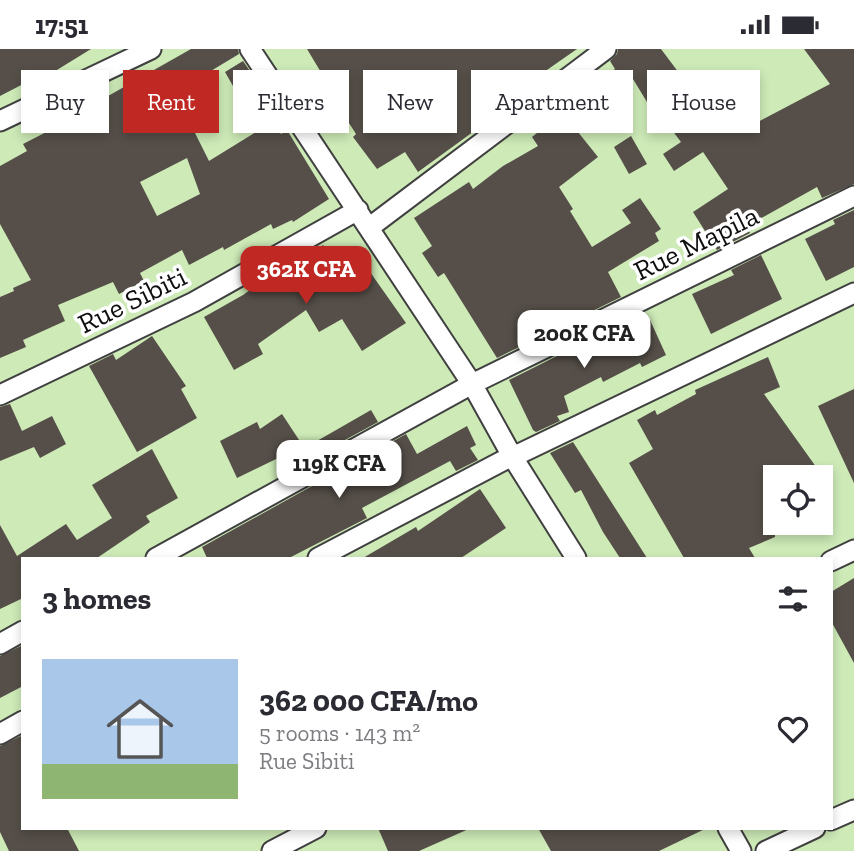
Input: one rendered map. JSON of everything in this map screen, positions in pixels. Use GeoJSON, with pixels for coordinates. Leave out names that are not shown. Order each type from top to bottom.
{"type":"FeatureCollection","features":[{"type":"Feature","properties":{"kind":"street"},"geometry":{"type":"LineString","coordinates":[[0,121],[151,49]]}},
{"type":"Feature","properties":{"kind":"street"},"geometry":{"type":"LineString","coordinates":[[250,49],[472,384],[512,456],[575,557]]}},
{"type":"Feature","properties":{"kind":"street"},"geometry":{"type":"LineString","coordinates":[[370,227],[606,49]]}},
{"type":"Feature","properties":{"kind":"street","name":"Rue Mapila"},"geometry":{"type":"LineString","coordinates":[[158,557],[472,384],[854,196]]}},
{"type":"Feature","properties":{"kind":"street","name":"Rue Sibiti"},"geometry":{"type":"LineString","coordinates":[[0,395],[194,302],[358,210]]}},
{"type":"Feature","properties":{"kind":"street"},"geometry":{"type":"LineString","coordinates":[[320,557],[512,456],[854,293]]}},
{"type":"Feature","properties":{"kind":"street"},"geometry":{"type":"LineString","coordinates":[[833,560],[854,550]]}},
{"type":"Feature","properties":{"kind":"street"},"geometry":{"type":"LineString","coordinates":[[0,644],[21,632]]}},
{"type":"Feature","properties":{"kind":"street"},"geometry":{"type":"LineString","coordinates":[[0,734],[21,722]]}},
{"type":"Feature","properties":{"kind":"street"},"geometry":{"type":"LineString","coordinates":[[833,819],[854,810]]}},
{"type":"Feature","properties":{"kind":"street"},"geometry":{"type":"LineString","coordinates":[[272,851],[312,830]]}},
{"type":"Feature","properties":{"kind":"street"},"geometry":{"type":"LineString","coordinates":[[729,830],[741,851]]}},
{"type":"Feature","properties":{"kind":"street"},"geometry":{"type":"LineString","coordinates":[[766,851],[812,830]]}},
{"type":"Feature","properties":{"kind":"green space"},"geometry":{"type":"Polygon","coordinates":[[[0,49],[854,49],[854,851],[0,851],[0,49]]]}},
{"type":"Feature","properties":{"kind":"building"},"geometry":{"type":"Polygon","coordinates":[[[0,49],[91,49],[57,70],[21,70],[21,85],[0,96],[0,49]]]}},
{"type":"Feature","properties":{"kind":"building"},"geometry":{"type":"Polygon","coordinates":[[[191,49],[238,49],[239,54],[212,70],[154,70],[191,49]]]}},
{"type":"Feature","properties":{"kind":"building"},"geometry":{"type":"Polygon","coordinates":[[[307,49],[577,49],[547,70],[471,70],[472,133],[418,172],[405,152],[377,169],[353,137],[356,134],[349,123],[349,70],[320,70],[307,49]]]}},
{"type":"Feature","properties":{"kind":"building"},"geometry":{"type":"Polygon","coordinates":[[[618,49],[661,49],[677,70],[647,70],[647,102],[633,79],[633,70],[614,70],[610,61],[618,49]]]}},
{"type":"Feature","properties":{"kind":"building"},"geometry":{"type":"Polygon","coordinates":[[[804,49],[854,49],[854,184],[822,198],[817,187],[747,226],[750,233],[717,250],[693,212],[728,189],[703,152],[674,171],[663,154],[681,142],[674,133],[760,133],[760,121],[830,84],[804,49]]]}},
{"type":"Feature","properties":{"kind":"building"},"geometry":{"type":"Polygon","coordinates":[[[243,61],[249,70],[233,70],[233,86],[225,72],[243,61]]]}},
{"type":"Feature","properties":{"kind":"building"},"geometry":{"type":"Polygon","coordinates":[[[123,88],[123,133],[195,133],[209,161],[254,133],[289,133],[329,199],[293,222],[292,220],[273,229],[271,224],[224,250],[223,247],[189,265],[182,250],[140,273],[144,281],[119,294],[113,282],[58,305],[65,321],[23,340],[26,347],[0,358],[0,297],[31,280],[0,224],[0,166],[27,151],[23,144],[44,133],[109,133],[109,95],[123,88]],[[187,158],[140,182],[157,216],[200,194],[187,158]]]}},
{"type":"Feature","properties":{"kind":"building"},"geometry":{"type":"Polygon","coordinates":[[[537,133],[579,133],[598,157],[559,187],[592,247],[631,223],[622,210],[640,198],[661,229],[655,233],[659,241],[608,272],[621,297],[497,358],[444,273],[438,277],[422,253],[432,246],[414,218],[469,182],[473,189],[503,166],[538,146],[532,137],[537,133]]]}},
{"type":"Feature","properties":{"kind":"building"},"geometry":{"type":"Polygon","coordinates":[[[631,136],[647,164],[629,174],[614,147],[631,136]]]}},
{"type":"Feature","properties":{"kind":"building"},"geometry":{"type":"Polygon","coordinates":[[[854,210],[854,267],[826,281],[805,239],[835,224],[833,220],[854,210]]]}},
{"type":"Feature","properties":{"kind":"building"},"geometry":{"type":"Polygon","coordinates":[[[323,245],[339,267],[358,255],[406,323],[362,351],[342,319],[319,332],[306,310],[258,344],[263,354],[234,370],[204,317],[271,275],[275,280],[323,245]]]}},
{"type":"Feature","properties":{"kind":"building"},"geometry":{"type":"Polygon","coordinates":[[[761,255],[782,299],[711,334],[692,294],[734,275],[731,270],[761,255]]]}},
{"type":"Feature","properties":{"kind":"building"},"geometry":{"type":"Polygon","coordinates":[[[631,319],[635,327],[650,320],[666,355],[642,367],[640,363],[603,382],[601,377],[564,396],[569,412],[557,416],[560,421],[536,432],[533,430],[509,380],[631,319]]]}},
{"type":"Feature","properties":{"kind":"building"},"geometry":{"type":"Polygon","coordinates":[[[152,336],[186,386],[181,389],[197,418],[137,452],[89,366],[113,354],[116,360],[152,336]]]}},
{"type":"Feature","properties":{"kind":"building"},"geometry":{"type":"Polygon","coordinates":[[[768,357],[780,387],[764,394],[815,465],[763,465],[763,535],[775,537],[749,548],[754,557],[683,557],[629,463],[653,449],[637,420],[655,410],[657,415],[696,394],[695,390],[768,357]]]}},
{"type":"Feature","properties":{"kind":"building"},"geometry":{"type":"Polygon","coordinates":[[[854,389],[854,483],[818,406],[854,389]]]}},
{"type":"Feature","properties":{"kind":"building"},"geometry":{"type":"Polygon","coordinates":[[[10,404],[22,431],[52,416],[66,444],[40,458],[34,447],[0,461],[0,407],[10,404]]]}},
{"type":"Feature","properties":{"kind":"building"},"geometry":{"type":"Polygon","coordinates":[[[371,410],[378,422],[310,459],[303,449],[371,410]]]}},
{"type":"Feature","properties":{"kind":"building"},"geometry":{"type":"Polygon","coordinates":[[[282,414],[303,446],[237,478],[220,441],[257,422],[260,429],[282,414]]]}},
{"type":"Feature","properties":{"kind":"building"},"geometry":{"type":"Polygon","coordinates":[[[467,426],[476,445],[470,448],[478,460],[456,471],[450,461],[362,508],[367,518],[291,557],[207,557],[202,547],[406,434],[417,454],[467,426]]]}},
{"type":"Feature","properties":{"kind":"building"},"geometry":{"type":"Polygon","coordinates":[[[573,442],[646,557],[619,557],[581,490],[575,493],[550,453],[573,442]]]}},
{"type":"Feature","properties":{"kind":"building"},"geometry":{"type":"Polygon","coordinates":[[[152,449],[178,498],[146,516],[150,522],[98,557],[21,557],[21,599],[0,609],[0,525],[17,556],[66,524],[77,540],[112,518],[92,485],[152,449]]]}},
{"type":"Feature","properties":{"kind":"building"},"geometry":{"type":"Polygon","coordinates":[[[480,489],[506,528],[462,557],[365,557],[416,527],[418,531],[480,489]]]}},
{"type":"Feature","properties":{"kind":"building"},"geometry":{"type":"Polygon","coordinates":[[[854,578],[854,663],[833,625],[833,591],[854,578]]]}},
{"type":"Feature","properties":{"kind":"building"},"geometry":{"type":"Polygon","coordinates":[[[21,646],[21,687],[0,698],[0,656],[21,646]]]}},
{"type":"Feature","properties":{"kind":"building"},"geometry":{"type":"Polygon","coordinates":[[[21,736],[21,830],[68,830],[79,851],[9,851],[0,832],[0,746],[21,736]]]}},
{"type":"Feature","properties":{"kind":"building"},"geometry":{"type":"Polygon","coordinates":[[[379,830],[466,830],[419,851],[388,851],[379,830]]]}},
{"type":"Feature","properties":{"kind":"building"},"geometry":{"type":"Polygon","coordinates":[[[539,830],[703,830],[659,851],[551,851],[539,830]]]}}]}
